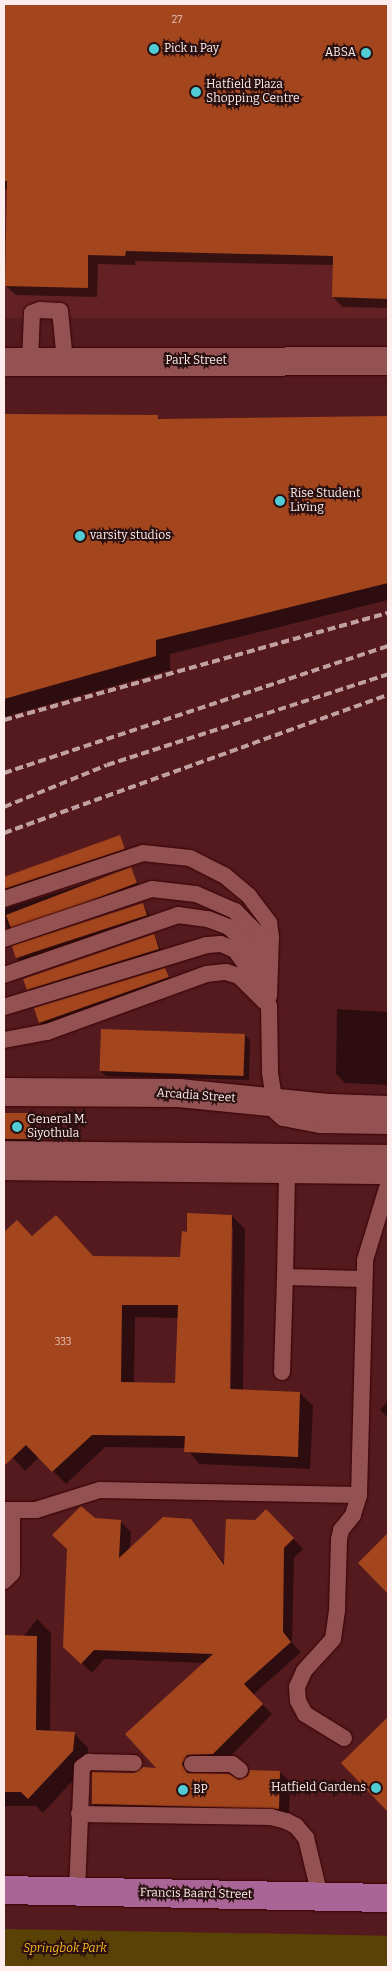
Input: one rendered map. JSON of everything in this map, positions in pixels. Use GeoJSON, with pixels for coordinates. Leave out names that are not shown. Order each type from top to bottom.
{"type":"FeatureCollection","features":[{"type":"Feature","properties":{"kind":"main road","name":"Francis Baard Street"},"geometry":{"type":"LineString","coordinates":[[4,1890],[388,1898]]}},
{"type":"Feature","properties":{"kind":"street","name":"Park Street"},"geometry":{"type":"LineString","coordinates":[[17,362],[388,361]]}},
{"type":"Feature","properties":{"kind":"street","name":"Arcadia Street"},"geometry":{"type":"LineString","coordinates":[[4,1092],[179,1093],[388,1110]]}},
{"type":"Feature","properties":{"kind":"street"},"geometry":{"type":"LineString","coordinates":[[4,1166],[388,1170]]}},
{"type":"Feature","properties":{"kind":"lane"},"geometry":{"type":"LineString","coordinates":[[17,362],[32,313],[40,310],[60,311],[65,361]]}},
{"type":"Feature","properties":{"kind":"lane"},"geometry":{"type":"LineString","coordinates":[[4,899],[143,853],[190,858],[224,875],[243,891],[269,924],[271,944],[269,1006],[276,1112],[293,1121],[388,1126]]}},
{"type":"Feature","properties":{"kind":"lane"},"geometry":{"type":"LineString","coordinates":[[4,939],[152,889],[196,894],[236,911],[259,934],[269,1006]]}},
{"type":"Feature","properties":{"kind":"lane"},"geometry":{"type":"LineString","coordinates":[[4,975],[178,915],[208,919],[240,936],[250,948],[269,1006]]}},
{"type":"Feature","properties":{"kind":"lane"},"geometry":{"type":"LineString","coordinates":[[4,1007],[188,949],[221,944],[235,950],[244,959],[269,1006]]}},
{"type":"Feature","properties":{"kind":"lane"},"geometry":{"type":"LineString","coordinates":[[4,1040],[47,1032],[206,974],[226,972],[239,976],[269,1006]]}},
{"type":"Feature","properties":{"kind":"lane"},"geometry":{"type":"LineString","coordinates":[[4,1149],[388,1153]]}},
{"type":"Feature","properties":{"kind":"lane"},"geometry":{"type":"LineString","coordinates":[[282,1372],[287,1170]]}},
{"type":"Feature","properties":{"kind":"lane"},"geometry":{"type":"LineString","coordinates":[[344,1738],[305,1714],[298,1701],[297,1687],[304,1671],[333,1639],[337,1611],[338,1539],[341,1530],[353,1515],[359,1495],[364,1279],[367,1251],[388,1185]]}},
{"type":"Feature","properties":{"kind":"lane"},"geometry":{"type":"LineString","coordinates":[[285,1278],[364,1279]]}},
{"type":"Feature","properties":{"kind":"lane"},"geometry":{"type":"LineString","coordinates":[[4,1581],[12,1572],[8,1510],[36,1510],[100,1490],[359,1495]]}},
{"type":"Feature","properties":{"kind":"lane"},"geometry":{"type":"LineString","coordinates":[[77,1892],[80,1771],[85,1763],[134,1763]]}},
{"type":"Feature","properties":{"kind":"lane"},"geometry":{"type":"LineString","coordinates":[[192,1764],[232,1764],[240,1770]]}},
{"type":"Feature","properties":{"kind":"lane"},"geometry":{"type":"LineString","coordinates":[[79,1814],[240,1813],[271,1817],[296,1826],[309,1847],[320,1896]]}},
{"type":"Feature","properties":{"kind":"shaded area","name":"Hatfield Plaza Shopping Centre"},"geometry":{"type":"Polygon","coordinates":[[[4,4],[388,4],[388,318],[4,318],[4,4]]]}},
{"type":"Feature","properties":{"kind":"green space","name":"Springbok Park"},"geometry":{"type":"Polygon","coordinates":[[[4,1929],[388,1936],[387,1967],[4,1967],[4,1929]]]}},
{"type":"Feature","properties":{"kind":"building","name":"Hatfield Plaza Shopping Centre"},"geometry":{"type":"Polygon","coordinates":[[[4,4],[388,4],[388,299],[332,297],[333,256],[126,251],[125,256],[88,255],[88,288],[5,286],[7,181],[4,181],[4,4]]]}},
{"type":"Feature","properties":{"kind":"building"},"geometry":{"type":"Polygon","coordinates":[[[4,414],[158,415],[158,419],[388,416],[388,583],[156,640],[156,656],[4,699],[4,414]]]}},
{"type":"Feature","properties":{"kind":"building"},"geometry":{"type":"Polygon","coordinates":[[[120,835],[125,849],[4,889],[4,877],[120,835]]]}},
{"type":"Feature","properties":{"kind":"building"},"geometry":{"type":"Polygon","coordinates":[[[131,867],[137,883],[12,931],[6,915],[131,867]]]}},
{"type":"Feature","properties":{"kind":"building"},"geometry":{"type":"Polygon","coordinates":[[[143,903],[147,915],[16,958],[12,946],[143,903]]]}},
{"type":"Feature","properties":{"kind":"building"},"geometry":{"type":"Polygon","coordinates":[[[154,934],[159,949],[27,990],[23,979],[154,934]]]}},
{"type":"Feature","properties":{"kind":"building"},"geometry":{"type":"Polygon","coordinates":[[[165,968],[169,977],[39,1023],[34,1008],[165,968]]]}},
{"type":"Feature","properties":{"kind":"building"},"geometry":{"type":"Polygon","coordinates":[[[101,1029],[245,1034],[243,1076],[100,1071],[101,1029]]]}},
{"type":"Feature","properties":{"kind":"building","name":"General M. Siyothula"},"geometry":{"type":"Polygon","coordinates":[[[4,1113],[31,1113],[31,1139],[4,1139],[4,1113]]]}},
{"type":"Feature","properties":{"kind":"building"},"geometry":{"type":"Polygon","coordinates":[[[187,1213],[232,1215],[230,1389],[300,1392],[298,1457],[184,1452],[185,1436],[92,1435],[52,1472],[26,1445],[4,1466],[4,1232],[17,1220],[32,1236],[56,1215],[93,1256],[180,1257],[182,1231],[187,1232],[187,1213]],[[122,1305],[121,1382],[175,1383],[178,1305],[122,1305]]]}},
{"type":"Feature","properties":{"kind":"building"},"geometry":{"type":"Polygon","coordinates":[[[81,1506],[95,1518],[121,1520],[119,1558],[163,1517],[191,1519],[224,1565],[226,1519],[255,1520],[266,1509],[294,1538],[284,1548],[283,1632],[291,1642],[244,1684],[263,1704],[213,1754],[187,1755],[182,1764],[187,1773],[229,1774],[239,1780],[248,1776],[250,1770],[280,1771],[279,1809],[92,1804],[92,1772],[134,1773],[143,1767],[156,1768],[125,1734],[213,1654],[94,1650],[81,1664],[63,1647],[67,1549],[52,1535],[81,1506]]]}},
{"type":"Feature","properties":{"kind":"building"},"geometry":{"type":"Polygon","coordinates":[[[388,1533],[388,1594],[358,1563],[388,1533]]]}},
{"type":"Feature","properties":{"kind":"building"},"geometry":{"type":"Polygon","coordinates":[[[4,1635],[37,1636],[36,1730],[75,1732],[73,1751],[28,1799],[21,1792],[4,1792],[4,1635]]]}},
{"type":"Feature","properties":{"kind":"building","name":"Hatfield Gardens"},"geometry":{"type":"Polygon","coordinates":[[[388,1717],[388,1812],[341,1763],[388,1717]]]}},
{"type":"Feature","properties":{"kind":"railway"},"geometry":{"type":"LineString","coordinates":[[4,720],[388,613]]}},
{"type":"Feature","properties":{"kind":"railway"},"geometry":{"type":"LineString","coordinates":[[4,773],[388,646]]}},
{"type":"Feature","properties":{"kind":"railway"},"geometry":{"type":"LineString","coordinates":[[4,807],[107,765],[388,674]]}},
{"type":"Feature","properties":{"kind":"railway"},"geometry":{"type":"LineString","coordinates":[[4,833],[388,695]]}},
{"type":"Feature","properties":{"kind":"place","name":"Pick n Pay"},"geometry":{"type":"Point","coordinates":[154,49]}},
{"type":"Feature","properties":{"kind":"place","name":"ABSA"},"geometry":{"type":"Point","coordinates":[366,53]}},
{"type":"Feature","properties":{"kind":"place","name":"Hatfield Plaza Shopping Centre"},"geometry":{"type":"Point","coordinates":[196,92]}},
{"type":"Feature","properties":{"kind":"place","name":"Rise Student Living"},"geometry":{"type":"Point","coordinates":[280,501]}},
{"type":"Feature","properties":{"kind":"place","name":"varsity studios"},"geometry":{"type":"Point","coordinates":[80,536]}},
{"type":"Feature","properties":{"kind":"place","name":"General M. Siyothula"},"geometry":{"type":"Point","coordinates":[17,1127]}},
{"type":"Feature","properties":{"kind":"place","name":"Hatfield Gardens"},"geometry":{"type":"Point","coordinates":[376,1788]}},
{"type":"Feature","properties":{"kind":"place","name":"BP"},"geometry":{"type":"Point","coordinates":[183,1790]}}]}
